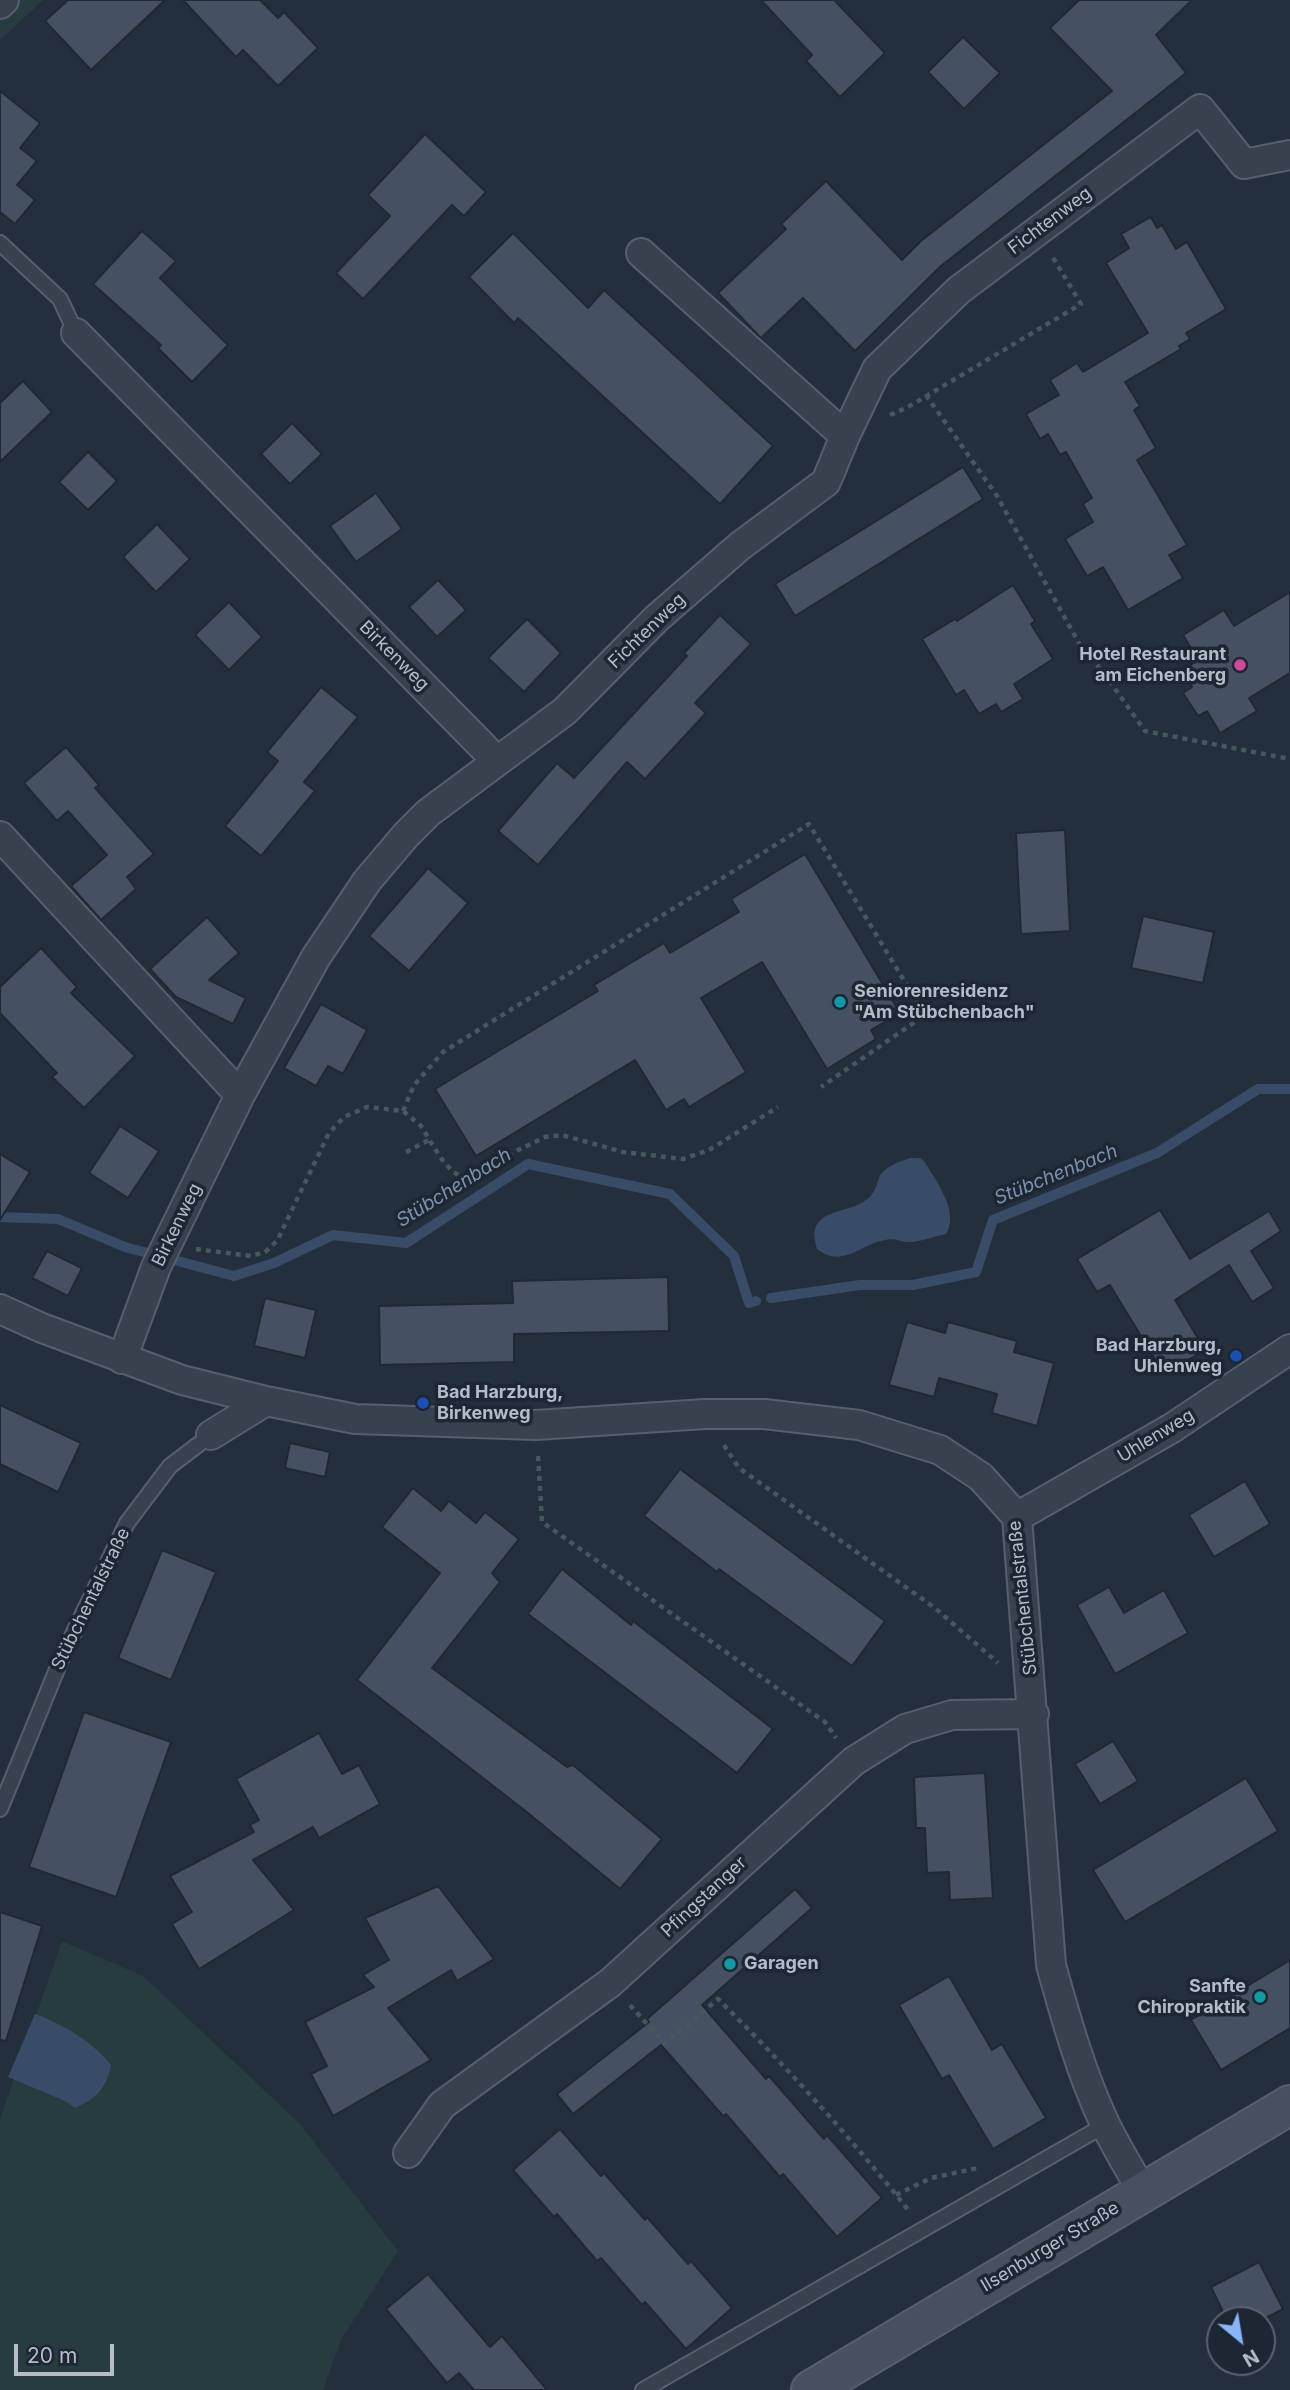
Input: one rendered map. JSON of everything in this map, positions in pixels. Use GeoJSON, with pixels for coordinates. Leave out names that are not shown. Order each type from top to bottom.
{"type":"FeatureCollection","features":[{"type":"Feature","properties":{"kind":"main road","name":"Ilsenburger Straße"},"geometry":{"type":"LineString","coordinates":[[811,2390],[1290,2105]]}},
{"type":"Feature","properties":{"kind":"street"},"geometry":{"type":"LineString","coordinates":[[0,4],[4,0]]}},
{"type":"Feature","properties":{"kind":"street","name":"Fichtenweg"},"geometry":{"type":"LineString","coordinates":[[497,761],[565,711],[656,619],[740,546],[826,482],[877,369],[959,290],[1200,109],[1244,164],[1289,156]]}},
{"type":"Feature","properties":{"kind":"street"},"geometry":{"type":"LineString","coordinates":[[641,253],[845,436]]}},
{"type":"Feature","properties":{"kind":"street","name":"Birkenweg"},"geometry":{"type":"LineString","coordinates":[[76,334],[497,761],[428,813],[406,835],[367,881],[316,957],[240,1094],[163,1251],[122,1359]]}},
{"type":"Feature","properties":{"kind":"street"},"geometry":{"type":"LineString","coordinates":[[0,836],[240,1094]]}},
{"type":"Feature","properties":{"kind":"street","name":"Stübchentalstraße"},"geometry":{"type":"LineString","coordinates":[[0,1309],[122,1359],[182,1380],[355,1419],[536,1425],[705,1414],[764,1414],[859,1425],[940,1450],[981,1477],[1017,1517],[1051,1965],[1065,2018],[1105,2125],[1142,2191]]}},
{"type":"Feature","properties":{"kind":"street","name":"Uhlenweg"},"geometry":{"type":"LineString","coordinates":[[1017,1517],[1172,1428],[1290,1349]]}},
{"type":"Feature","properties":{"kind":"street","name":"Stübchentalstraße"},"geometry":{"type":"LineString","coordinates":[[211,1435],[266,1401]]}},
{"type":"Feature","properties":{"kind":"street","name":"Pfingstanger"},"geometry":{"type":"LineString","coordinates":[[408,2153],[442,2105],[610,1983],[854,1761],[905,1729],[952,1715],[1033,1703]]}},
{"type":"Feature","properties":{"kind":"lane","name":"Birkenweg"},"geometry":{"type":"LineString","coordinates":[[0,243],[60,299],[76,334]]}},
{"type":"Feature","properties":{"kind":"lane","name":"Stübchentalstraße"},"geometry":{"type":"LineString","coordinates":[[0,1809],[62,1657],[127,1523],[170,1466],[211,1435]]}},
{"type":"Feature","properties":{"kind":"lane"},"geometry":{"type":"LineString","coordinates":[[643,2390],[1105,2125]]}},
{"type":"Feature","properties":{"kind":"path"},"geometry":{"type":"LineString","coordinates":[[908,407],[1082,304],[1066,280]]}},
{"type":"Feature","properties":{"kind":"path"},"geometry":{"type":"LineString","coordinates":[[926,395],[997,496],[1080,645],[1145,731],[1290,760]]}},
{"type":"Feature","properties":{"kind":"path"},"geometry":{"type":"LineString","coordinates":[[402,1111],[414,1085],[443,1052],[809,824],[925,1015],[821,1087]]}},
{"type":"Feature","properties":{"kind":"path"},"geometry":{"type":"LineString","coordinates":[[163,1251],[201,1251],[237,1256],[265,1252],[277,1241],[289,1222],[329,1133],[344,1117],[367,1107],[402,1111],[421,1126],[439,1157],[453,1172],[463,1177],[545,1137],[562,1135],[623,1153],[683,1159],[709,1150],[778,1107]]}},
{"type":"Feature","properties":{"kind":"path"},"geometry":{"type":"LineString","coordinates":[[406,1152],[429,1140]]}},
{"type":"Feature","properties":{"kind":"path"},"geometry":{"type":"LineString","coordinates":[[705,1414],[739,1468],[935,1608],[1033,1703]]}},
{"type":"Feature","properties":{"kind":"path"},"geometry":{"type":"LineString","coordinates":[[536,1425],[542,1522],[825,1722],[854,1761]]}},
{"type":"Feature","properties":{"kind":"path"},"geometry":{"type":"LineString","coordinates":[[610,1983],[665,2044],[718,1999],[757,2037],[923,2228]]}},
{"type":"Feature","properties":{"kind":"path"},"geometry":{"type":"LineString","coordinates":[[896,2195],[931,2178],[1001,2164],[1024,2172]]}},
{"type":"Feature","properties":{"kind":"green space"},"geometry":{"type":"Polygon","coordinates":[[[0,0],[43,0],[0,40],[0,0]]]}},
{"type":"Feature","properties":{"kind":"green space"},"geometry":{"type":"Polygon","coordinates":[[[62,1941],[143,1976],[300,2124],[398,2251],[341,2340],[323,2390],[0,2390],[0,2119],[62,1941]]]}},
{"type":"Feature","properties":{"kind":"water"},"geometry":{"type":"Polygon","coordinates":[[[911,1158],[924,1161],[945,1197],[950,1216],[946,1234],[912,1242],[885,1240],[851,1254],[835,1257],[817,1249],[815,1229],[823,1218],[866,1200],[884,1171],[911,1158]]]}},
{"type":"Feature","properties":{"kind":"water"},"geometry":{"type":"Polygon","coordinates":[[[35,2014],[77,2035],[95,2048],[111,2065],[100,2091],[75,2108],[65,2101],[8,2077],[35,2014]]]}},
{"type":"Feature","properties":{"kind":"building"},"geometry":{"type":"Polygon","coordinates":[[[68,0],[165,0],[91,70],[45,21],[68,0]]]}},
{"type":"Feature","properties":{"kind":"building"},"geometry":{"type":"Polygon","coordinates":[[[183,0],[260,0],[278,18],[284,12],[318,48],[278,86],[243,50],[236,57],[183,0]]]}},
{"type":"Feature","properties":{"kind":"building"},"geometry":{"type":"Polygon","coordinates":[[[761,0],[834,0],[885,53],[840,97],[806,61],[812,55],[761,0]]]}},
{"type":"Feature","properties":{"kind":"building"},"geometry":{"type":"Polygon","coordinates":[[[1079,0],[1192,0],[1156,35],[1186,73],[941,266],[855,351],[803,298],[761,338],[718,293],[786,229],[781,224],[826,181],[902,260],[921,241],[1112,91],[1050,28],[1079,0]]]}},
{"type":"Feature","properties":{"kind":"building"},"geometry":{"type":"Polygon","coordinates":[[[963,37],[1000,73],[964,109],[928,72],[963,37]]]}},
{"type":"Feature","properties":{"kind":"building"},"geometry":{"type":"Polygon","coordinates":[[[0,91],[40,123],[20,148],[37,161],[17,185],[35,200],[15,224],[0,212],[0,91]]]}},
{"type":"Feature","properties":{"kind":"building"},"geometry":{"type":"Polygon","coordinates":[[[425,134],[486,192],[464,216],[452,205],[363,299],[336,273],[390,216],[368,195],[425,134]]]}},
{"type":"Feature","properties":{"kind":"building"},"geometry":{"type":"Polygon","coordinates":[[[1151,217],[1157,228],[1162,225],[1176,249],[1187,242],[1226,309],[1186,333],[1190,339],[1179,346],[1181,349],[1125,382],[1140,406],[1134,410],[1156,448],[1137,460],[1187,545],[1169,555],[1183,578],[1128,610],[1103,567],[1087,576],[1065,539],[1093,522],[1083,504],[1092,498],[1066,452],[1060,455],[1048,434],[1040,439],[1026,414],[1059,395],[1050,380],[1077,363],[1083,372],[1148,333],[1106,263],[1129,248],[1121,234],[1151,217]]]}},
{"type":"Feature","properties":{"kind":"building"},"geometry":{"type":"Polygon","coordinates":[[[142,231],[176,261],[160,278],[228,345],[192,382],[158,348],[161,345],[93,284],[142,231]]]}},
{"type":"Feature","properties":{"kind":"building"},"geometry":{"type":"Polygon","coordinates":[[[513,233],[588,308],[604,290],[773,446],[720,504],[518,318],[514,323],[469,277],[513,233]]]}},
{"type":"Feature","properties":{"kind":"building"},"geometry":{"type":"Polygon","coordinates":[[[23,381],[52,412],[0,462],[0,403],[23,381]]]}},
{"type":"Feature","properties":{"kind":"building"},"geometry":{"type":"Polygon","coordinates":[[[292,423],[322,454],[290,484],[261,454],[292,423]]]}},
{"type":"Feature","properties":{"kind":"building"},"geometry":{"type":"Polygon","coordinates":[[[88,452],[117,481],[88,510],[59,482],[88,452]]]}},
{"type":"Feature","properties":{"kind":"building"},"geometry":{"type":"Polygon","coordinates":[[[963,467],[983,499],[795,616],[775,584],[963,467]]]}},
{"type":"Feature","properties":{"kind":"building"},"geometry":{"type":"Polygon","coordinates":[[[376,493],[402,529],[356,562],[330,526],[376,493]]]}},
{"type":"Feature","properties":{"kind":"building"},"geometry":{"type":"Polygon","coordinates":[[[157,524],[190,559],[156,592],[123,557],[157,524]]]}},
{"type":"Feature","properties":{"kind":"building"},"geometry":{"type":"Polygon","coordinates":[[[438,580],[466,610],[437,637],[409,607],[438,580]]]}},
{"type":"Feature","properties":{"kind":"building"},"geometry":{"type":"Polygon","coordinates":[[[1013,585],[1035,621],[1031,624],[1053,659],[1014,684],[1023,699],[1001,712],[996,704],[979,714],[964,690],[956,695],[922,639],[955,619],[957,621],[1013,585]]]}},
{"type":"Feature","properties":{"kind":"building","name":"Hotel Restaurant am Eichenberg"},"geometry":{"type":"Polygon","coordinates":[[[1290,592],[1290,673],[1249,698],[1257,711],[1220,733],[1207,711],[1198,716],[1183,693],[1192,687],[1182,670],[1198,660],[1183,635],[1224,610],[1234,626],[1290,592]]]}},
{"type":"Feature","properties":{"kind":"building"},"geometry":{"type":"Polygon","coordinates":[[[229,602],[262,637],[229,670],[195,635],[229,602]]]}},
{"type":"Feature","properties":{"kind":"building"},"geometry":{"type":"Polygon","coordinates":[[[720,615],[751,644],[695,703],[706,713],[645,779],[627,762],[538,865],[498,831],[557,763],[574,778],[687,656],[684,653],[720,615]]]}},
{"type":"Feature","properties":{"kind":"building"},"geometry":{"type":"Polygon","coordinates":[[[527,619],[561,653],[524,692],[488,658],[527,619]]]}},
{"type":"Feature","properties":{"kind":"building"},"geometry":{"type":"Polygon","coordinates":[[[321,687],[358,717],[304,782],[315,791],[261,856],[225,826],[278,761],[267,752],[321,687]]]}},
{"type":"Feature","properties":{"kind":"building"},"geometry":{"type":"Polygon","coordinates":[[[66,747],[99,785],[95,788],[154,854],[127,877],[136,889],[101,920],[71,886],[107,855],[68,811],[57,821],[24,783],[66,747]]]}},
{"type":"Feature","properties":{"kind":"building"},"geometry":{"type":"Polygon","coordinates":[[[1065,830],[1070,931],[1021,934],[1016,833],[1065,830]]]}},
{"type":"Feature","properties":{"kind":"building","name":"Seniorenresidenz \"Am Stübchenbach\""},"geometry":{"type":"Polygon","coordinates":[[[805,854],[900,1013],[871,1030],[876,1039],[827,1069],[762,962],[701,998],[746,1072],[689,1107],[684,1099],[666,1110],[635,1060],[476,1156],[435,1089],[598,991],[594,985],[664,943],[670,953],[739,912],[731,899],[805,854]]]}},
{"type":"Feature","properties":{"kind":"building"},"geometry":{"type":"Polygon","coordinates":[[[428,868],[468,903],[409,971],[369,936],[428,868]]]}},
{"type":"Feature","properties":{"kind":"building"},"geometry":{"type":"Polygon","coordinates":[[[1143,916],[1214,932],[1203,983],[1131,968],[1143,916]]]}},
{"type":"Feature","properties":{"kind":"building"},"geometry":{"type":"Polygon","coordinates":[[[207,917],[239,953],[209,980],[246,998],[233,1024],[176,997],[150,969],[207,917]]]}},
{"type":"Feature","properties":{"kind":"building"},"geometry":{"type":"Polygon","coordinates":[[[41,948],[77,987],[71,993],[135,1056],[84,1108],[52,1077],[57,1073],[0,1013],[0,987],[41,948]]]}},
{"type":"Feature","properties":{"kind":"building"},"geometry":{"type":"Polygon","coordinates":[[[321,1004],[367,1030],[343,1074],[328,1066],[316,1086],[284,1068],[321,1004]]]}},
{"type":"Feature","properties":{"kind":"building"},"geometry":{"type":"Polygon","coordinates":[[[120,1126],[159,1151],[128,1198],[89,1173],[120,1126]]]}},
{"type":"Feature","properties":{"kind":"building"},"geometry":{"type":"Polygon","coordinates":[[[0,1154],[30,1172],[0,1220],[0,1154]]]}},
{"type":"Feature","properties":{"kind":"building"},"geometry":{"type":"Polygon","coordinates":[[[1160,1210],[1190,1259],[1269,1211],[1281,1231],[1251,1251],[1274,1288],[1252,1302],[1229,1265],[1175,1300],[1205,1350],[1164,1374],[1110,1285],[1097,1292],[1077,1259],[1160,1210]]]}},
{"type":"Feature","properties":{"kind":"building"},"geometry":{"type":"Polygon","coordinates":[[[47,1251],[82,1268],[68,1296],[32,1278],[47,1251]]]}},
{"type":"Feature","properties":{"kind":"building"},"geometry":{"type":"Polygon","coordinates":[[[668,1277],[669,1331],[514,1334],[514,1362],[380,1365],[379,1306],[513,1303],[512,1281],[668,1277]]]}},
{"type":"Feature","properties":{"kind":"building"},"geometry":{"type":"Polygon","coordinates":[[[265,1298],[316,1310],[305,1358],[254,1346],[265,1298]]]}},
{"type":"Feature","properties":{"kind":"building"},"geometry":{"type":"Polygon","coordinates":[[[907,1322],[945,1333],[948,1322],[1017,1341],[1014,1352],[1054,1363],[1037,1426],[992,1413],[997,1394],[939,1378],[934,1397],[889,1385],[907,1322]]]}},
{"type":"Feature","properties":{"kind":"building"},"geometry":{"type":"Polygon","coordinates":[[[0,1405],[81,1443],[58,1492],[0,1464],[0,1405]]]}},
{"type":"Feature","properties":{"kind":"building"},"geometry":{"type":"Polygon","coordinates":[[[290,1443],[330,1452],[325,1477],[285,1468],[290,1443]]]}},
{"type":"Feature","properties":{"kind":"building"},"geometry":{"type":"Polygon","coordinates":[[[680,1469],[885,1621],[852,1666],[719,1569],[717,1572],[644,1516],[680,1469]]]}},
{"type":"Feature","properties":{"kind":"building"},"geometry":{"type":"Polygon","coordinates":[[[1245,1481],[1270,1524],[1214,1557],[1189,1515],[1245,1481]]]}},
{"type":"Feature","properties":{"kind":"building"},"geometry":{"type":"Polygon","coordinates":[[[413,1488],[441,1511],[449,1501],[476,1523],[485,1512],[519,1539],[492,1573],[500,1582],[432,1668],[567,1767],[573,1765],[662,1839],[620,1889],[528,1813],[357,1680],[440,1573],[382,1527],[413,1488]]]}},
{"type":"Feature","properties":{"kind":"building"},"geometry":{"type":"Polygon","coordinates":[[[162,1550],[216,1572],[171,1680],[118,1658],[162,1550]]]}},
{"type":"Feature","properties":{"kind":"building"},"geometry":{"type":"Polygon","coordinates":[[[562,1569],[631,1625],[633,1621],[773,1729],[737,1773],[528,1614],[562,1569]]]}},
{"type":"Feature","properties":{"kind":"building"},"geometry":{"type":"Polygon","coordinates":[[[1109,1587],[1124,1613],[1164,1590],[1188,1633],[1115,1674],[1077,1605],[1109,1587]]]}},
{"type":"Feature","properties":{"kind":"building"},"geometry":{"type":"Polygon","coordinates":[[[84,1712],[171,1742],[116,1897],[29,1867],[84,1712]]]}},
{"type":"Feature","properties":{"kind":"building"},"geometry":{"type":"Polygon","coordinates":[[[319,1733],[342,1774],[359,1765],[380,1804],[319,1838],[313,1827],[253,1860],[294,1910],[199,1969],[172,1924],[192,1912],[170,1876],[254,1832],[250,1825],[259,1820],[236,1779],[319,1733]]]}},
{"type":"Feature","properties":{"kind":"building"},"geometry":{"type":"Polygon","coordinates":[[[1113,1741],[1138,1781],[1100,1804],[1075,1764],[1113,1741]]]}},
{"type":"Feature","properties":{"kind":"building"},"geometry":{"type":"Polygon","coordinates":[[[985,1773],[993,1898],[950,1900],[949,1872],[927,1873],[925,1828],[916,1828],[914,1777],[985,1773]]]}},
{"type":"Feature","properties":{"kind":"building"},"geometry":{"type":"Polygon","coordinates":[[[1246,1778],[1278,1831],[1125,1922],[1093,1870],[1246,1778]]]}},
{"type":"Feature","properties":{"kind":"building"},"geometry":{"type":"Polygon","coordinates":[[[438,1886],[494,1959],[457,1981],[451,1970],[388,2008],[431,2060],[333,2116],[311,2074],[327,2066],[305,2022],[374,1987],[363,1975],[389,1960],[365,1918],[438,1886]]]}},
{"type":"Feature","properties":{"kind":"building"},"geometry":{"type":"Polygon","coordinates":[[[795,1889],[812,1908],[702,2005],[766,2079],[769,2076],[824,2139],[827,2135],[882,2198],[837,2237],[783,2174],[780,2177],[661,2045],[573,2114],[557,2094],[649,2022],[647,2019],[795,1889]]]}},
{"type":"Feature","properties":{"kind":"building"},"geometry":{"type":"Polygon","coordinates":[[[0,1912],[42,1926],[6,2041],[0,2040],[0,1912]]]}},
{"type":"Feature","properties":{"kind":"building","name":"Sanfte Chiropraktik"},"geometry":{"type":"Polygon","coordinates":[[[1290,1960],[1290,2028],[1221,2070],[1191,2020],[1290,1960]]]}},
{"type":"Feature","properties":{"kind":"building"},"geometry":{"type":"Polygon","coordinates":[[[949,1976],[992,2050],[1002,2044],[1046,2118],[993,2149],[949,2075],[942,2079],[899,2005],[949,1976]]]}},
{"type":"Feature","properties":{"kind":"building"},"geometry":{"type":"Polygon","coordinates":[[[560,2129],[601,2176],[604,2173],[645,2220],[647,2217],[688,2264],[691,2261],[732,2308],[686,2349],[645,2302],[642,2305],[601,2258],[597,2261],[557,2214],[554,2217],[513,2170],[560,2129]]]}},
{"type":"Feature","properties":{"kind":"building"},"geometry":{"type":"Polygon","coordinates":[[[1259,2262],[1283,2309],[1276,2313],[1276,2306],[1220,2306],[1211,2287],[1259,2262]]]}},
{"type":"Feature","properties":{"kind":"building"},"geometry":{"type":"Polygon","coordinates":[[[428,2274],[490,2347],[502,2336],[547,2390],[474,2390],[459,2373],[447,2383],[386,2309],[428,2274]]]}},
{"type":"Feature","properties":{"kind":"waterway","name":"Stübchenbach"},"geometry":{"type":"LineString","coordinates":[[771,1298],[860,1285],[913,1285],[976,1272],[993,1220],[1157,1153],[1258,1089],[1290,1089]]}},
{"type":"Feature","properties":{"kind":"waterway","name":"Stübchenbach"},"geometry":{"type":"LineString","coordinates":[[0,1217],[58,1219],[125,1247],[234,1276],[274,1263],[333,1235],[406,1243],[528,1164],[670,1194],[734,1256],[749,1303],[756,1301]]}},
{"type":"Feature","properties":{"kind":"place","name":"Hotel Restaurant am Eichenberg"},"geometry":{"type":"Point","coordinates":[1240,665]}},
{"type":"Feature","properties":{"kind":"place","name":"Seniorenresidenz \"Am Stübchenbach\""},"geometry":{"type":"Point","coordinates":[840,1002]}},
{"type":"Feature","properties":{"kind":"place","name":"Bad Harzburg, Uhlenweg"},"geometry":{"type":"Point","coordinates":[1236,1356]}},
{"type":"Feature","properties":{"kind":"place","name":"Bad Harzburg, Birkenweg"},"geometry":{"type":"Point","coordinates":[423,1403]}},
{"type":"Feature","properties":{"kind":"place","name":"Garagen"},"geometry":{"type":"Point","coordinates":[730,1964]}},
{"type":"Feature","properties":{"kind":"place","name":"Sanfte Chiropraktik"},"geometry":{"type":"Point","coordinates":[1260,1997]}}]}
